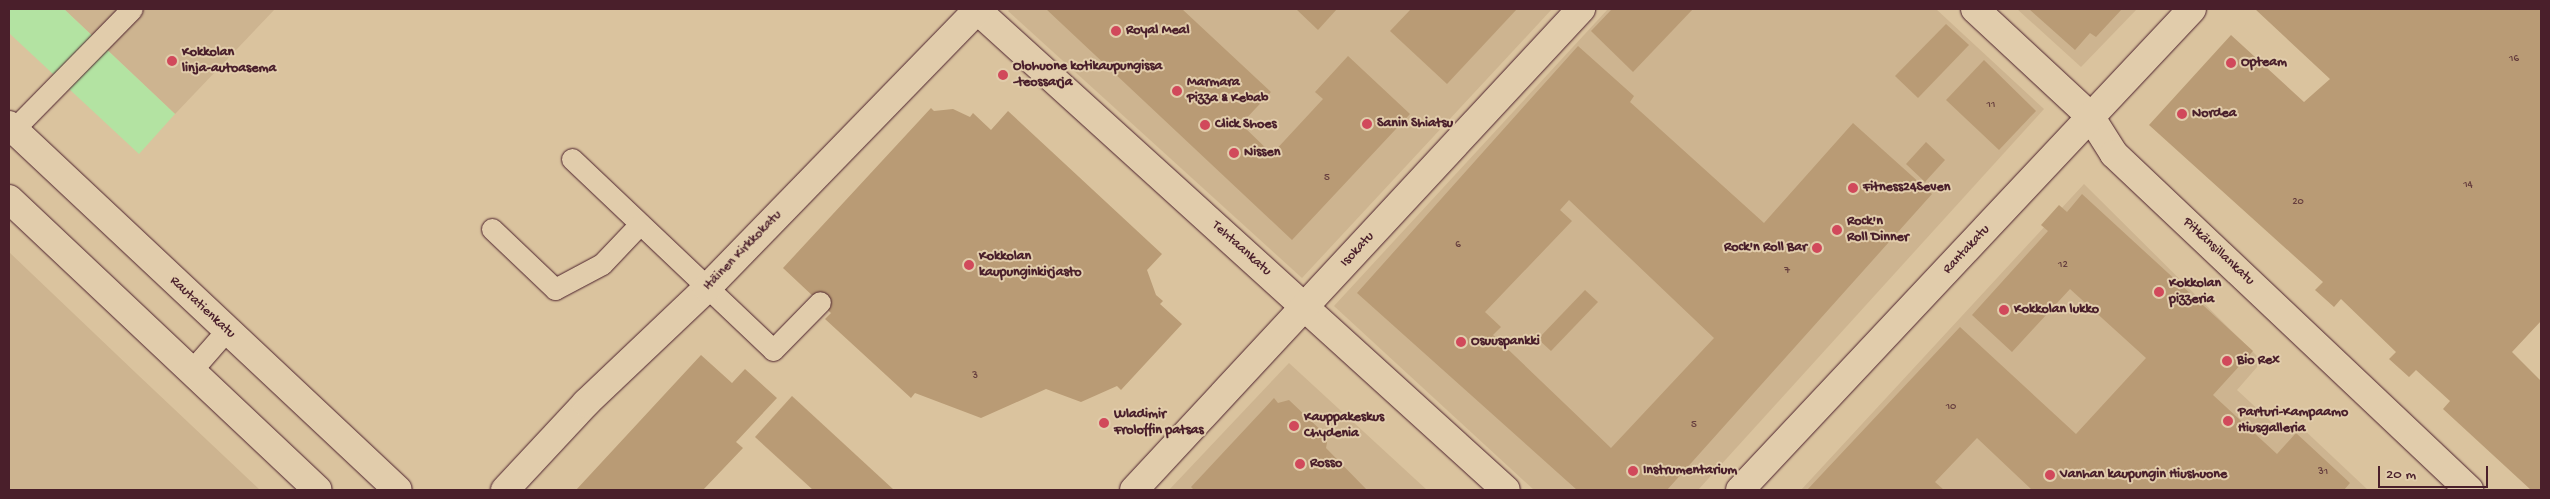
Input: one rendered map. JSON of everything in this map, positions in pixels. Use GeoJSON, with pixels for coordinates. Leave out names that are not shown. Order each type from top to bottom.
{"type":"FeatureCollection","features":[{"type":"Feature","properties":{"kind":"street","name":"Tehtaankatu"},"geometry":{"type":"LineString","coordinates":[[977,9],[1506,490]]}},
{"type":"Feature","properties":{"kind":"street","name":"Itäinen Kirkkokatu"},"geometry":{"type":"LineString","coordinates":[[505,490],[586,403],[707,288],[977,9]]}},
{"type":"Feature","properties":{"kind":"street","name":"Isokatu"},"geometry":{"type":"LineString","coordinates":[[1134,490],[1581,9]]}},
{"type":"Feature","properties":{"kind":"street","name":"Pitkänsillankatu"},"geometry":{"type":"LineString","coordinates":[[1975,9],[2090,116],[2114,154],[2469,490]]}},
{"type":"Feature","properties":{"kind":"street","name":"Rantakatu"},"geometry":{"type":"LineString","coordinates":[[1740,490],[2192,9]]}},
{"type":"Feature","properties":{"kind":"street","name":"Rautatienkatu"},"geometry":{"type":"LineString","coordinates":[[10,129],[398,490]]}},
{"type":"Feature","properties":{"kind":"street"},"geometry":{"type":"LineString","coordinates":[[9,198],[318,490]]}},
{"type":"Feature","properties":{"kind":"lane"},"geometry":{"type":"LineString","coordinates":[[10,129],[132,9]]}},
{"type":"Feature","properties":{"kind":"lane"},"geometry":{"type":"LineString","coordinates":[[572,159],[773,350],[820,302]]}},
{"type":"Feature","properties":{"kind":"lane"},"geometry":{"type":"LineString","coordinates":[[492,229],[555,288],[602,264],[640,224]]}},
{"type":"Feature","properties":{"kind":"lane"},"geometry":{"type":"LineString","coordinates":[[191,371],[226,331]]}},
{"type":"Feature","properties":{"kind":"shaded area","name":"Kokkolan linja-autoasema"},"geometry":{"type":"Polygon","coordinates":[[[64,9],[275,9],[175,114],[64,9]]]}},
{"type":"Feature","properties":{"kind":"shaded area"},"geometry":{"type":"Polygon","coordinates":[[[1010,9],[1552,9],[1302,278],[1008,11],[1010,9]]]}},
{"type":"Feature","properties":{"kind":"shaded area"},"geometry":{"type":"Polygon","coordinates":[[[1608,9],[1936,9],[2044,109],[1698,490],[1534,490],[1334,306],[1608,9]]]}},
{"type":"Feature","properties":{"kind":"shaded area"},"geometry":{"type":"Polygon","coordinates":[[[2017,9],[2137,9],[2081,67],[2017,9]]]}},
{"type":"Feature","properties":{"kind":"shaded area"},"geometry":{"type":"Polygon","coordinates":[[[2084,184],[2257,356],[2257,367],[2237,390],[2278,428],[2300,426],[2368,490],[1801,490],[2084,184]]]}},
{"type":"Feature","properties":{"kind":"shaded area"},"geometry":{"type":"Polygon","coordinates":[[[9,252],[137,374],[260,490],[9,490],[9,252]]]}},
{"type":"Feature","properties":{"kind":"shaded area","name":"Kauppakeskus Chydenia"},"geometry":{"type":"Polygon","coordinates":[[[1289,363],[1427,490],[1169,490],[1289,363]]]}},
{"type":"Feature","properties":{"kind":"green space"},"geometry":{"type":"Polygon","coordinates":[[[9,9],[64,9],[175,114],[139,154],[9,33],[9,9]]]}},
{"type":"Feature","properties":{"kind":"building"},"geometry":{"type":"Polygon","coordinates":[[[1046,9],[1182,9],[1271,92],[1241,124],[1272,154],[1323,99],[1315,92],[1348,56],[1410,114],[1292,240],[1046,9]]]}},
{"type":"Feature","properties":{"kind":"building"},"geometry":{"type":"Polygon","coordinates":[[[1296,9],[1337,9],[1318,30],[1296,9]]]}},
{"type":"Feature","properties":{"kind":"building"},"geometry":{"type":"Polygon","coordinates":[[[1411,9],[1517,9],[1447,84],[1390,31],[1411,9]]]}},
{"type":"Feature","properties":{"kind":"building"},"geometry":{"type":"Polygon","coordinates":[[[1612,9],[1693,9],[1633,72],[1591,31],[1612,9]]]}},
{"type":"Feature","properties":{"kind":"building"},"geometry":{"type":"Polygon","coordinates":[[[2029,9],[2122,9],[2096,37],[2090,33],[2075,50],[2029,9]]]}},
{"type":"Feature","properties":{"kind":"building"},"geometry":{"type":"Polygon","coordinates":[[[2255,9],[2541,9],[2541,321],[2512,352],[2541,381],[2541,490],[2531,490],[2443,409],[2450,401],[2416,370],[2409,377],[2389,359],[2396,352],[2341,299],[2334,307],[2315,290],[2323,282],[2149,125],[2231,35],[2304,102],[2330,79],[2255,9]]]}},
{"type":"Feature","properties":{"kind":"building"},"geometry":{"type":"Polygon","coordinates":[[[1946,24],[1969,45],[1918,98],[1895,76],[1946,24]]]}},
{"type":"Feature","properties":{"kind":"building"},"geometry":{"type":"Polygon","coordinates":[[[1578,46],[1634,96],[1630,102],[1764,223],[1853,123],[1932,194],[1667,490],[1577,490],[1357,293],[1578,46]],[[1569,200],[1560,210],[1572,221],[1485,312],[1501,327],[1493,335],[1611,448],[1714,338],[1569,200]]]}},
{"type":"Feature","properties":{"kind":"building"},"geometry":{"type":"Polygon","coordinates":[[[1984,60],[2036,111],[1999,150],[1946,100],[1984,60]]]}},
{"type":"Feature","properties":{"kind":"building","name":"Kokkolan kaupunginkirjasto"},"geometry":{"type":"Polygon","coordinates":[[[931,108],[934,111],[953,109],[970,117],[973,113],[991,130],[1008,111],[1162,254],[1147,270],[1156,295],[1163,301],[1160,304],[1182,324],[1121,390],[1117,386],[1081,402],[1046,389],[981,418],[915,393],[911,398],[825,319],[831,313],[783,268],[931,108]]]}},
{"type":"Feature","properties":{"kind":"building"},"geometry":{"type":"Polygon","coordinates":[[[1926,142],[1945,160],[1925,182],[1906,164],[1926,142]]]}},
{"type":"Feature","properties":{"kind":"building"},"geometry":{"type":"Polygon","coordinates":[[[2082,194],[2253,351],[2213,395],[2277,454],[2296,433],[2350,483],[2344,490],[2032,490],[1977,438],[1935,482],[1944,490],[1807,490],[1960,327],[2076,434],[2146,358],[2070,289],[2012,352],[1972,315],[2048,231],[2041,225],[2059,205],[2067,212],[2082,194]]]}},
{"type":"Feature","properties":{"kind":"building"},"geometry":{"type":"Polygon","coordinates":[[[1585,290],[1598,302],[1551,351],[1538,339],[1585,290]]]}},
{"type":"Feature","properties":{"kind":"building"},"geometry":{"type":"Polygon","coordinates":[[[701,355],[732,383],[745,369],[777,398],[736,442],[743,448],[703,490],[576,490],[701,355]]]}},
{"type":"Feature","properties":{"kind":"building"},"geometry":{"type":"Polygon","coordinates":[[[792,396],[894,490],[813,490],[755,437],[792,396]]]}},
{"type":"Feature","properties":{"kind":"building"},"geometry":{"type":"Polygon","coordinates":[[[1274,398],[1278,403],[1289,400],[1328,437],[1326,448],[1367,490],[1194,490],[1191,487],[1274,398]]]}},
{"type":"Feature","properties":{"kind":"place","name":"Royal Meal"},"geometry":{"type":"Point","coordinates":[1116,31]}},
{"type":"Feature","properties":{"kind":"place","name":"Kokkolan linja-autoasema"},"geometry":{"type":"Point","coordinates":[172,61]}},
{"type":"Feature","properties":{"kind":"place","name":"Opteam"},"geometry":{"type":"Point","coordinates":[2231,63]}},
{"type":"Feature","properties":{"kind":"place","name":"Olohuone kotikaupungissa -teossarja"},"geometry":{"type":"Point","coordinates":[1003,75]}},
{"type":"Feature","properties":{"kind":"place","name":"Marmara Pizza & Kebab"},"geometry":{"type":"Point","coordinates":[1177,91]}},
{"type":"Feature","properties":{"kind":"place","name":"Nordea"},"geometry":{"type":"Point","coordinates":[2182,114]}},
{"type":"Feature","properties":{"kind":"place","name":"Sanin Shiatsu"},"geometry":{"type":"Point","coordinates":[1367,124]}},
{"type":"Feature","properties":{"kind":"place","name":"Click Shoes"},"geometry":{"type":"Point","coordinates":[1205,125]}},
{"type":"Feature","properties":{"kind":"place","name":"Nissen"},"geometry":{"type":"Point","coordinates":[1234,153]}},
{"type":"Feature","properties":{"kind":"place","name":"Fitness24Seven"},"geometry":{"type":"Point","coordinates":[1853,188]}},
{"type":"Feature","properties":{"kind":"place","name":"Rock'n Roll Dinner"},"geometry":{"type":"Point","coordinates":[1837,230]}},
{"type":"Feature","properties":{"kind":"place","name":"Rock'n Roll Bar"},"geometry":{"type":"Point","coordinates":[1817,248]}},
{"type":"Feature","properties":{"kind":"place","name":"Kokkolan kaupunginkirjasto"},"geometry":{"type":"Point","coordinates":[969,265]}},
{"type":"Feature","properties":{"kind":"place","name":"Kokkolan pizzeria"},"geometry":{"type":"Point","coordinates":[2159,292]}},
{"type":"Feature","properties":{"kind":"place","name":"Kokkolan lukko"},"geometry":{"type":"Point","coordinates":[2004,310]}},
{"type":"Feature","properties":{"kind":"place","name":"Osuuspankki"},"geometry":{"type":"Point","coordinates":[1461,342]}},
{"type":"Feature","properties":{"kind":"place","name":"Bio Rex"},"geometry":{"type":"Point","coordinates":[2227,361]}},
{"type":"Feature","properties":{"kind":"place","name":"Parturi-Kampaamo Hiusgalleria"},"geometry":{"type":"Point","coordinates":[2228,421]}},
{"type":"Feature","properties":{"kind":"place","name":"Wladimir Froloffin patsas"},"geometry":{"type":"Point","coordinates":[1104,423]}},
{"type":"Feature","properties":{"kind":"place","name":"Kauppakeskus Chydenia"},"geometry":{"type":"Point","coordinates":[1294,426]}},
{"type":"Feature","properties":{"kind":"place","name":"Rosso"},"geometry":{"type":"Point","coordinates":[1300,464]}},
{"type":"Feature","properties":{"kind":"place","name":"Instrumentarium"},"geometry":{"type":"Point","coordinates":[1633,471]}},
{"type":"Feature","properties":{"kind":"place","name":"Vanhan kaupungin Hiushuone"},"geometry":{"type":"Point","coordinates":[2050,475]}}]}
